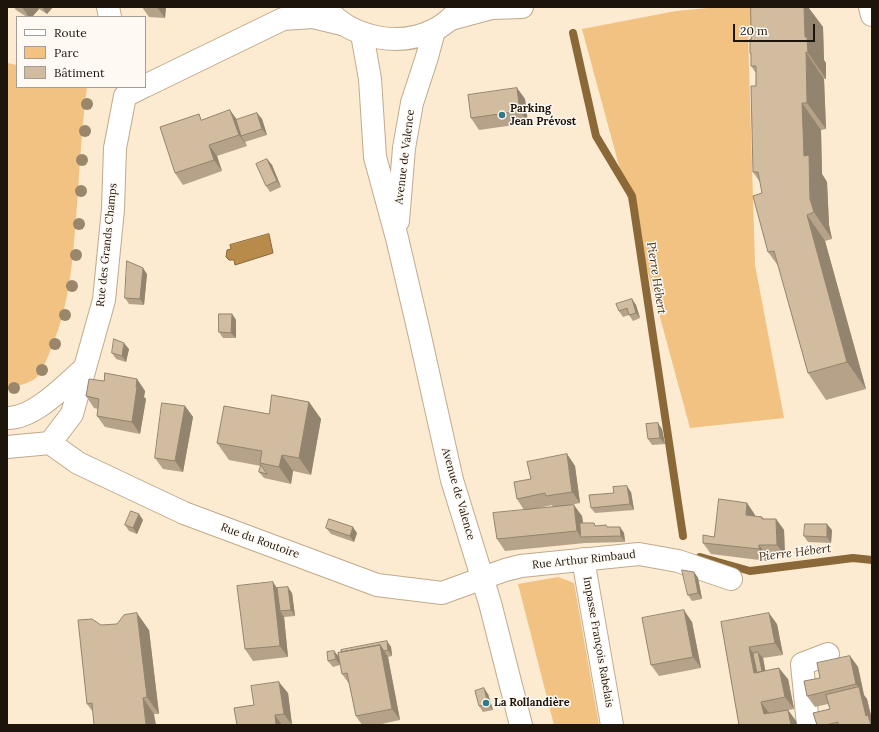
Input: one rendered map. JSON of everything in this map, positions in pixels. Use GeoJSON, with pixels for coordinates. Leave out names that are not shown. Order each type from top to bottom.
{"type":"FeatureCollection","features":[{"type":"Feature","properties":{"kind":"street"},"geometry":{"type":"LineString","coordinates":[[325,7],[342,24],[362,34],[386,39],[410,38],[449,19],[492,8],[510,7]]}},
{"type":"Feature","properties":{"kind":"street"},"geometry":{"type":"LineString","coordinates":[[870,7],[872,14]]}},
{"type":"Feature","properties":{"kind":"street","name":"Rue des Grands Champs"},"geometry":{"type":"LineString","coordinates":[[146,83],[287,13],[342,24]]}},
{"type":"Feature","properties":{"kind":"street","name":"Avenue de Valence"},"geometry":{"type":"LineString","coordinates":[[397,238],[404,148],[412,103],[427,57],[449,19]]}},
{"type":"Feature","properties":{"kind":"street","name":"Avenue de Valence"},"geometry":{"type":"LineString","coordinates":[[362,34],[370,80],[375,157],[397,238],[452,480],[483,578],[520,725]]}},
{"type":"Feature","properties":{"kind":"street","name":"Rue des Grands Champs"},"geometry":{"type":"LineString","coordinates":[[84,368],[104,300],[113,209],[115,148],[134,89]]}},
{"type":"Feature","properties":{"kind":"street"},"geometry":{"type":"LineString","coordinates":[[7,418],[24,415],[46,401],[84,368]]}},
{"type":"Feature","properties":{"kind":"street"},"geometry":{"type":"LineString","coordinates":[[7,447],[50,442],[72,414],[84,368]]}},
{"type":"Feature","properties":{"kind":"street","name":"Rue du Routoire"},"geometry":{"type":"LineString","coordinates":[[50,442],[78,463],[184,513],[377,585],[442,592],[483,578]]}},
{"type":"Feature","properties":{"kind":"street","name":"Rue Arthur Rimbaud"},"geometry":{"type":"LineString","coordinates":[[483,578],[521,566],[639,554],[678,561],[731,579]]}},
{"type":"Feature","properties":{"kind":"street","name":"Impasse François Rabelais"},"geometry":{"type":"LineString","coordinates":[[583,559],[612,725]]}},
{"type":"Feature","properties":{"kind":"street"},"geometry":{"type":"LineString","coordinates":[[808,725],[802,664],[828,654]]}},
{"type":"Feature","properties":{"kind":"green space"},"geometry":{"type":"Polygon","coordinates":[[[719,7],[767,7],[767,32],[748,33],[755,265],[784,418],[690,428],[582,29],[676,11],[719,7]]]}},
{"type":"Feature","properties":{"kind":"green space"},"geometry":{"type":"Polygon","coordinates":[[[7,63],[16,65],[16,88],[87,88],[73,255],[67,295],[61,321],[46,362],[38,376],[28,383],[7,388],[7,63]]]}},
{"type":"Feature","properties":{"kind":"green space"},"geometry":{"type":"Polygon","coordinates":[[[558,577],[574,583],[599,725],[554,725],[518,584],[558,577]]]}},
{"type":"Feature","properties":{"kind":"shaded area"},"geometry":{"type":"Polygon","coordinates":[[[269,234],[273,253],[235,265],[234,260],[229,260],[226,257],[227,250],[231,249],[230,245],[269,234]]]}},
{"type":"Feature","properties":{"kind":"building"},"geometry":{"type":"Polygon","coordinates":[[[751,7],[804,7],[805,37],[807,37],[808,53],[806,52],[807,103],[802,103],[804,156],[809,155],[810,199],[814,212],[807,215],[847,362],[808,373],[774,251],[768,252],[753,196],[762,193],[758,172],[753,172],[751,86],[756,86],[756,66],[751,66],[751,7]]]}},
{"type":"Feature","properties":{"kind":"building"},"geometry":{"type":"Polygon","coordinates":[[[517,88],[520,111],[471,118],[468,95],[517,88]]]}},
{"type":"Feature","properties":{"kind":"building"},"geometry":{"type":"Polygon","coordinates":[[[230,110],[239,135],[209,145],[214,160],[175,173],[160,127],[199,114],[201,120],[230,110]]]}},
{"type":"Feature","properties":{"kind":"building"},"geometry":{"type":"Polygon","coordinates":[[[257,113],[262,129],[241,136],[236,120],[257,113]]]}},
{"type":"Feature","properties":{"kind":"building"},"geometry":{"type":"Polygon","coordinates":[[[267,159],[277,181],[266,186],[256,164],[267,159]]]}},
{"type":"Feature","properties":{"kind":"building"},"geometry":{"type":"Polygon","coordinates":[[[127,261],[143,268],[140,299],[125,298],[127,261]]]}},
{"type":"Feature","properties":{"kind":"building"},"geometry":{"type":"Polygon","coordinates":[[[632,299],[636,313],[629,315],[627,308],[619,311],[616,304],[632,299]]]}},
{"type":"Feature","properties":{"kind":"building"},"geometry":{"type":"Polygon","coordinates":[[[219,314],[232,314],[231,333],[219,332],[219,314]]]}},
{"type":"Feature","properties":{"kind":"building"},"geometry":{"type":"Polygon","coordinates":[[[114,339],[124,343],[122,356],[112,353],[114,339]]]}},
{"type":"Feature","properties":{"kind":"building"},"geometry":{"type":"Polygon","coordinates":[[[105,373],[137,379],[132,422],[97,416],[99,399],[86,396],[89,379],[104,381],[105,373]]]}},
{"type":"Feature","properties":{"kind":"building"},"geometry":{"type":"Polygon","coordinates":[[[272,395],[309,402],[299,458],[282,455],[279,467],[260,463],[262,451],[217,443],[224,406],[269,414],[272,395]]]}},
{"type":"Feature","properties":{"kind":"building"},"geometry":{"type":"Polygon","coordinates":[[[162,403],[185,406],[175,461],[155,458],[162,403]]]}},
{"type":"Feature","properties":{"kind":"building"},"geometry":{"type":"Polygon","coordinates":[[[658,423],[660,438],[648,439],[646,424],[658,423]]]}},
{"type":"Feature","properties":{"kind":"building"},"geometry":{"type":"Polygon","coordinates":[[[567,454],[572,492],[546,496],[545,493],[517,499],[514,482],[531,479],[527,462],[567,454]]]}},
{"type":"Feature","properties":{"kind":"building"},"geometry":{"type":"Polygon","coordinates":[[[261,465],[267,474],[259,472],[261,465]]]}},
{"type":"Feature","properties":{"kind":"building"},"geometry":{"type":"Polygon","coordinates":[[[627,486],[630,504],[591,508],[589,495],[614,493],[613,487],[627,486]]]}},
{"type":"Feature","properties":{"kind":"building"},"geometry":{"type":"Polygon","coordinates":[[[719,499],[747,503],[746,515],[762,517],[762,519],[776,519],[777,545],[759,545],[759,549],[703,543],[703,535],[714,537],[719,499]]]}},
{"type":"Feature","properties":{"kind":"building"},"geometry":{"type":"Polygon","coordinates":[[[574,505],[577,531],[497,539],[493,513],[574,505]]]}},
{"type":"Feature","properties":{"kind":"building"},"geometry":{"type":"Polygon","coordinates":[[[131,511],[139,514],[133,528],[125,525],[131,511]]]}},
{"type":"Feature","properties":{"kind":"building"},"geometry":{"type":"Polygon","coordinates":[[[329,519],[353,527],[350,536],[326,528],[329,519]]]}},
{"type":"Feature","properties":{"kind":"building"},"geometry":{"type":"Polygon","coordinates":[[[580,523],[594,523],[595,526],[606,525],[607,527],[620,527],[621,536],[581,537],[580,523]]]}},
{"type":"Feature","properties":{"kind":"building"},"geometry":{"type":"Polygon","coordinates":[[[805,524],[827,524],[827,537],[804,536],[805,524]]]}},
{"type":"Feature","properties":{"kind":"building"},"geometry":{"type":"Polygon","coordinates":[[[682,570],[694,572],[698,593],[688,595],[682,570]]]}},
{"type":"Feature","properties":{"kind":"building"},"geometry":{"type":"Polygon","coordinates":[[[273,582],[280,646],[245,649],[237,586],[273,582]]]}},
{"type":"Feature","properties":{"kind":"building"},"geometry":{"type":"Polygon","coordinates":[[[288,587],[291,610],[280,611],[277,588],[288,587]]]}},
{"type":"Feature","properties":{"kind":"building"},"geometry":{"type":"Polygon","coordinates":[[[684,610],[693,657],[651,665],[642,618],[684,610]]]}},
{"type":"Feature","properties":{"kind":"building"},"geometry":{"type":"Polygon","coordinates":[[[137,613],[147,697],[143,698],[146,725],[94,725],[92,703],[87,704],[78,620],[92,619],[101,625],[117,624],[124,615],[137,613]]]}},
{"type":"Feature","properties":{"kind":"building"},"geometry":{"type":"Polygon","coordinates":[[[769,613],[775,643],[749,647],[754,673],[779,668],[785,697],[761,702],[764,714],[788,710],[791,725],[739,725],[721,622],[769,613]]]}},
{"type":"Feature","properties":{"kind":"building"},"geometry":{"type":"Polygon","coordinates":[[[387,641],[388,650],[384,651],[380,645],[341,652],[341,650],[387,641]]]}},
{"type":"Feature","properties":{"kind":"building"},"geometry":{"type":"Polygon","coordinates":[[[380,645],[392,709],[356,716],[347,673],[342,674],[338,653],[380,645]]]}},
{"type":"Feature","properties":{"kind":"building"},"geometry":{"type":"Polygon","coordinates":[[[334,651],[336,659],[328,661],[327,652],[334,651]]]}},
{"type":"Feature","properties":{"kind":"building"},"geometry":{"type":"Polygon","coordinates":[[[758,652],[762,671],[757,673],[753,654],[758,652]]]}},
{"type":"Feature","properties":{"kind":"building"},"geometry":{"type":"Polygon","coordinates":[[[850,656],[856,684],[807,696],[804,681],[820,678],[817,663],[850,656]]]}},
{"type":"Feature","properties":{"kind":"building"},"geometry":{"type":"Polygon","coordinates":[[[279,682],[284,714],[275,715],[276,725],[237,725],[234,708],[254,705],[251,686],[279,682]]]}},
{"type":"Feature","properties":{"kind":"building"},"geometry":{"type":"Polygon","coordinates":[[[859,687],[866,716],[868,715],[871,725],[838,725],[838,722],[826,725],[817,725],[813,713],[830,709],[826,695],[859,687]]]}},
{"type":"Feature","properties":{"kind":"building"},"geometry":{"type":"Polygon","coordinates":[[[484,688],[488,704],[479,706],[475,691],[484,688]]]}},
{"type":"Feature","properties":{"kind":"waterway","name":"Pierre Hébert"},"geometry":{"type":"LineString","coordinates":[[573,33],[596,136],[632,196],[683,536]]}},
{"type":"Feature","properties":{"kind":"waterway","name":"Pierre Hébert"},"geometry":{"type":"LineString","coordinates":[[700,557],[750,571],[853,558],[872,560]]}},
{"type":"Feature","properties":{"kind":"place","name":"Parking Jean Prévost"},"geometry":{"type":"Point","coordinates":[502,115]}},
{"type":"Feature","properties":{"kind":"place","name":"La Rollandière"},"geometry":{"type":"Point","coordinates":[486,703]}}]}
